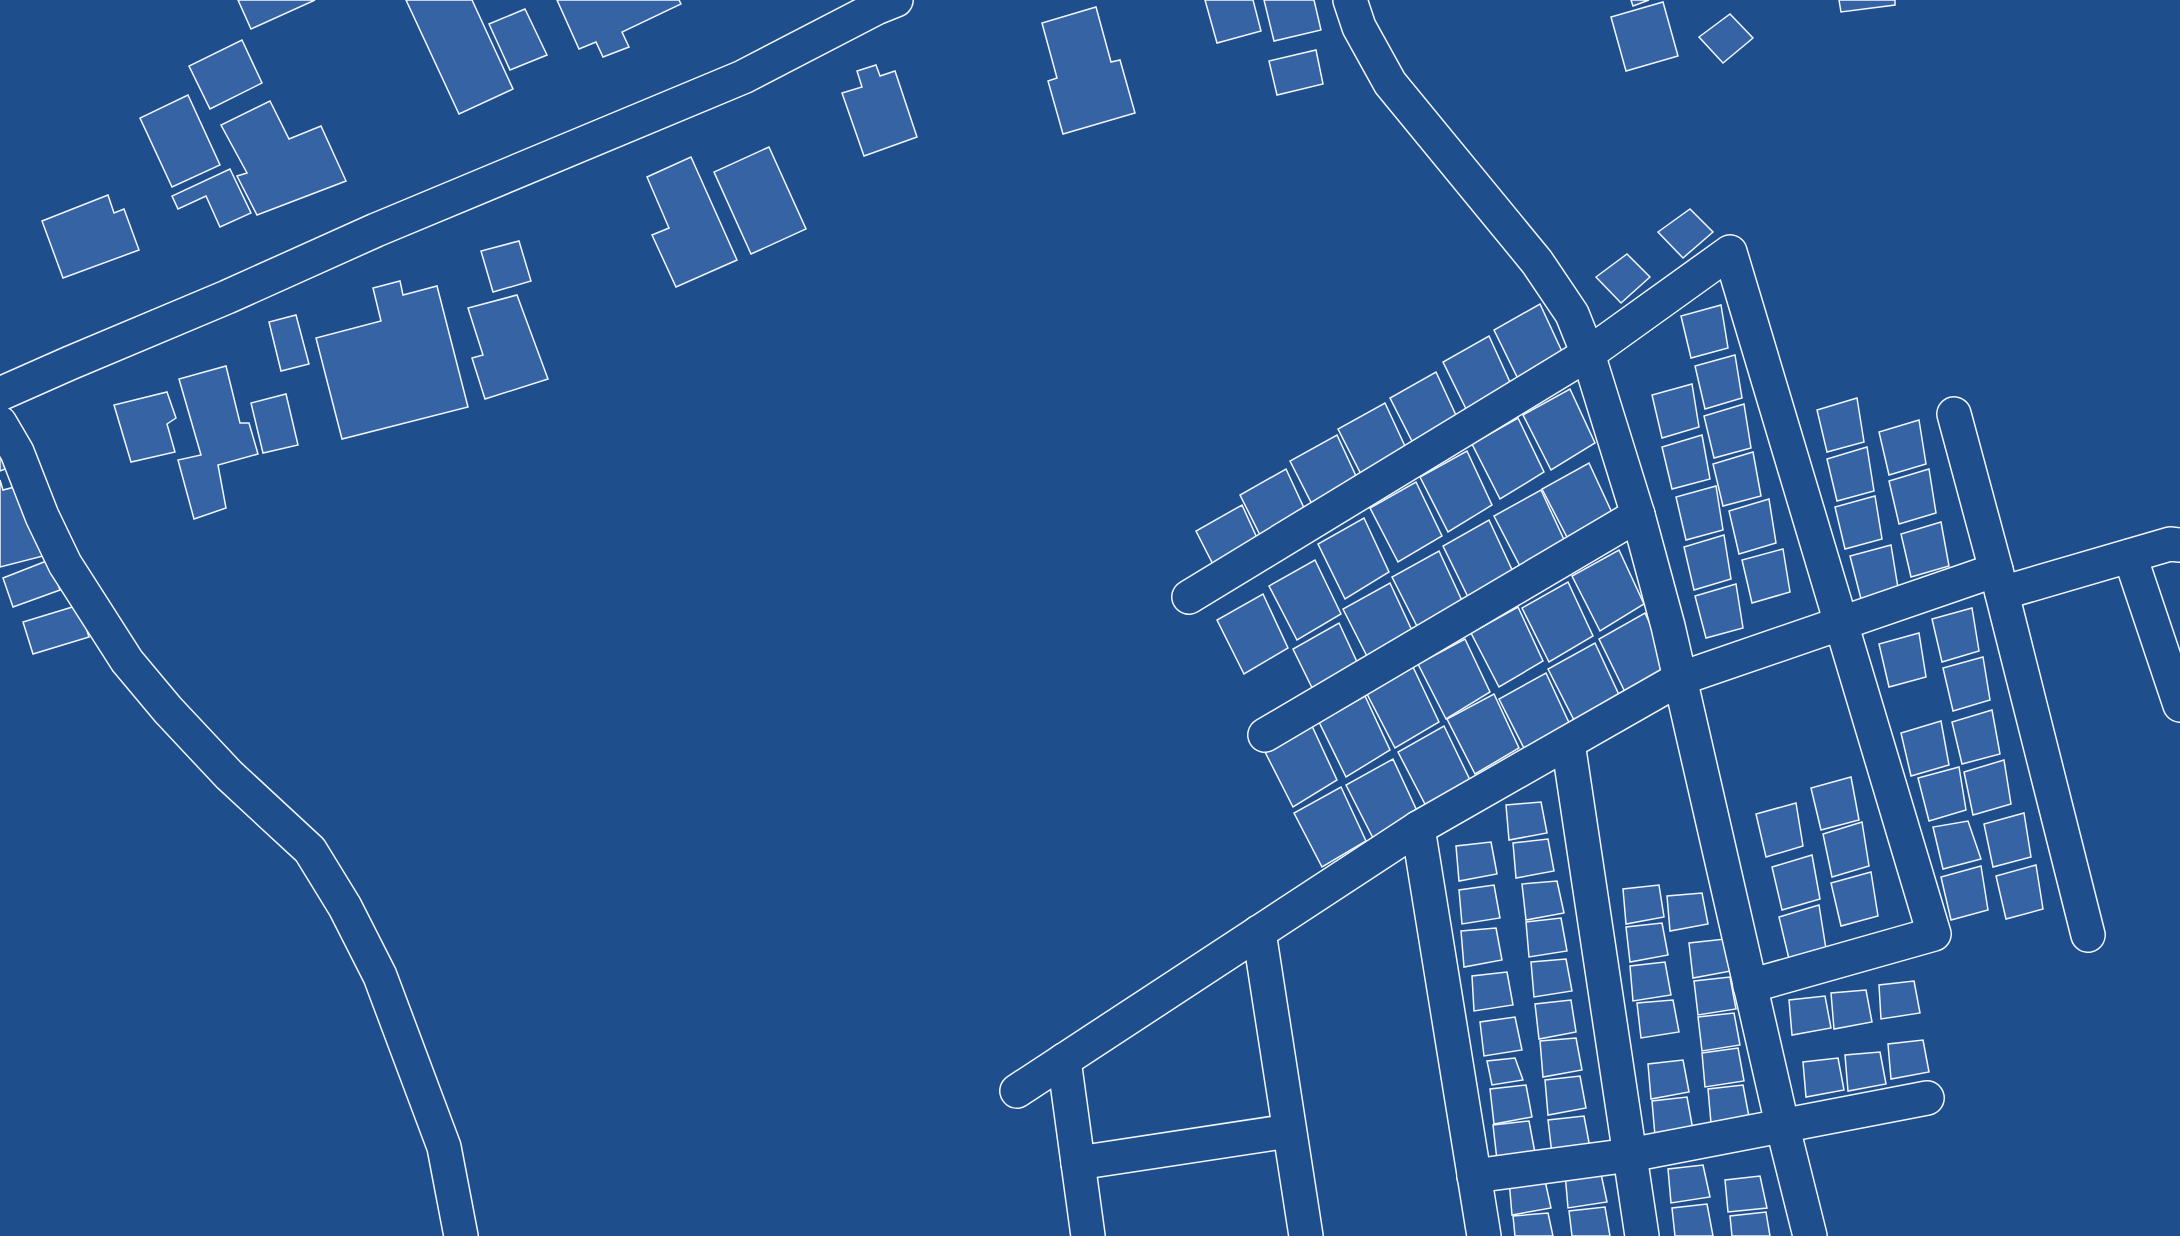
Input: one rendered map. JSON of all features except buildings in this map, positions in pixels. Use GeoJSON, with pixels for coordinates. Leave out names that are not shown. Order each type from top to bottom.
{"type":"FeatureCollection","features":[{"type":"Feature","properties":{"kind":"street"},"geometry":{"type":"LineString","coordinates":[[0,394],[375,230],[743,77],[876,8],[896,0]]}},
{"type":"Feature","properties":{"kind":"street"},"geometry":{"type":"LineString","coordinates":[[1350,0],[1359,27],[1390,83],[1538,262],[1572,314],[1588,354],[1638,515],[1668,626],[1782,1124],[1810,1236]]}},
{"type":"Feature","properties":{"kind":"street"},"geometry":{"type":"LineString","coordinates":[[1189,597],[1588,354],[1730,252],[1934,934],[1750,986]]}},
{"type":"Feature","properties":{"kind":"street"},"geometry":{"type":"LineString","coordinates":[[1954,414],[1999,581],[2088,935]]}},
{"type":"Feature","properties":{"kind":"street"},"geometry":{"type":"LineString","coordinates":[[0,423],[17,452],[42,516],[65,564],[127,661],[168,710],[229,775],[310,850],[345,907],[380,976],[444,1147],[461,1236]]}},
{"type":"Feature","properties":{"kind":"street"},"geometry":{"type":"LineString","coordinates":[[1265,735],[1638,515]]}},
{"type":"Feature","properties":{"kind":"street"},"geometry":{"type":"LineString","coordinates":[[1017,1091],[1418,828],[1679,679],[1841,624],[1999,581],[2130,556],[2170,544],[2180,545]]}},
{"type":"Feature","properties":{"kind":"street"},"geometry":{"type":"LineString","coordinates":[[2130,556],[2180,705]]}},
{"type":"Feature","properties":{"kind":"street"},"geometry":{"type":"LineString","coordinates":[[1568,743],[1642,1236]]}},
{"type":"Feature","properties":{"kind":"street"},"geometry":{"type":"LineString","coordinates":[[1418,828],[1484,1236]]}},
{"type":"Feature","properties":{"kind":"street"},"geometry":{"type":"LineString","coordinates":[[1259,932],[1305,1236]]}},
{"type":"Feature","properties":{"kind":"street"},"geometry":{"type":"LineString","coordinates":[[1064,1060],[1088,1236]]}},
{"type":"Feature","properties":{"kind":"street"},"geometry":{"type":"LineString","coordinates":[[1474,1176],[1630,1155],[1927,1098]]}},
{"type":"Feature","properties":{"kind":"street"},"geometry":{"type":"LineString","coordinates":[[1078,1163],[1289,1131]]}}]}
